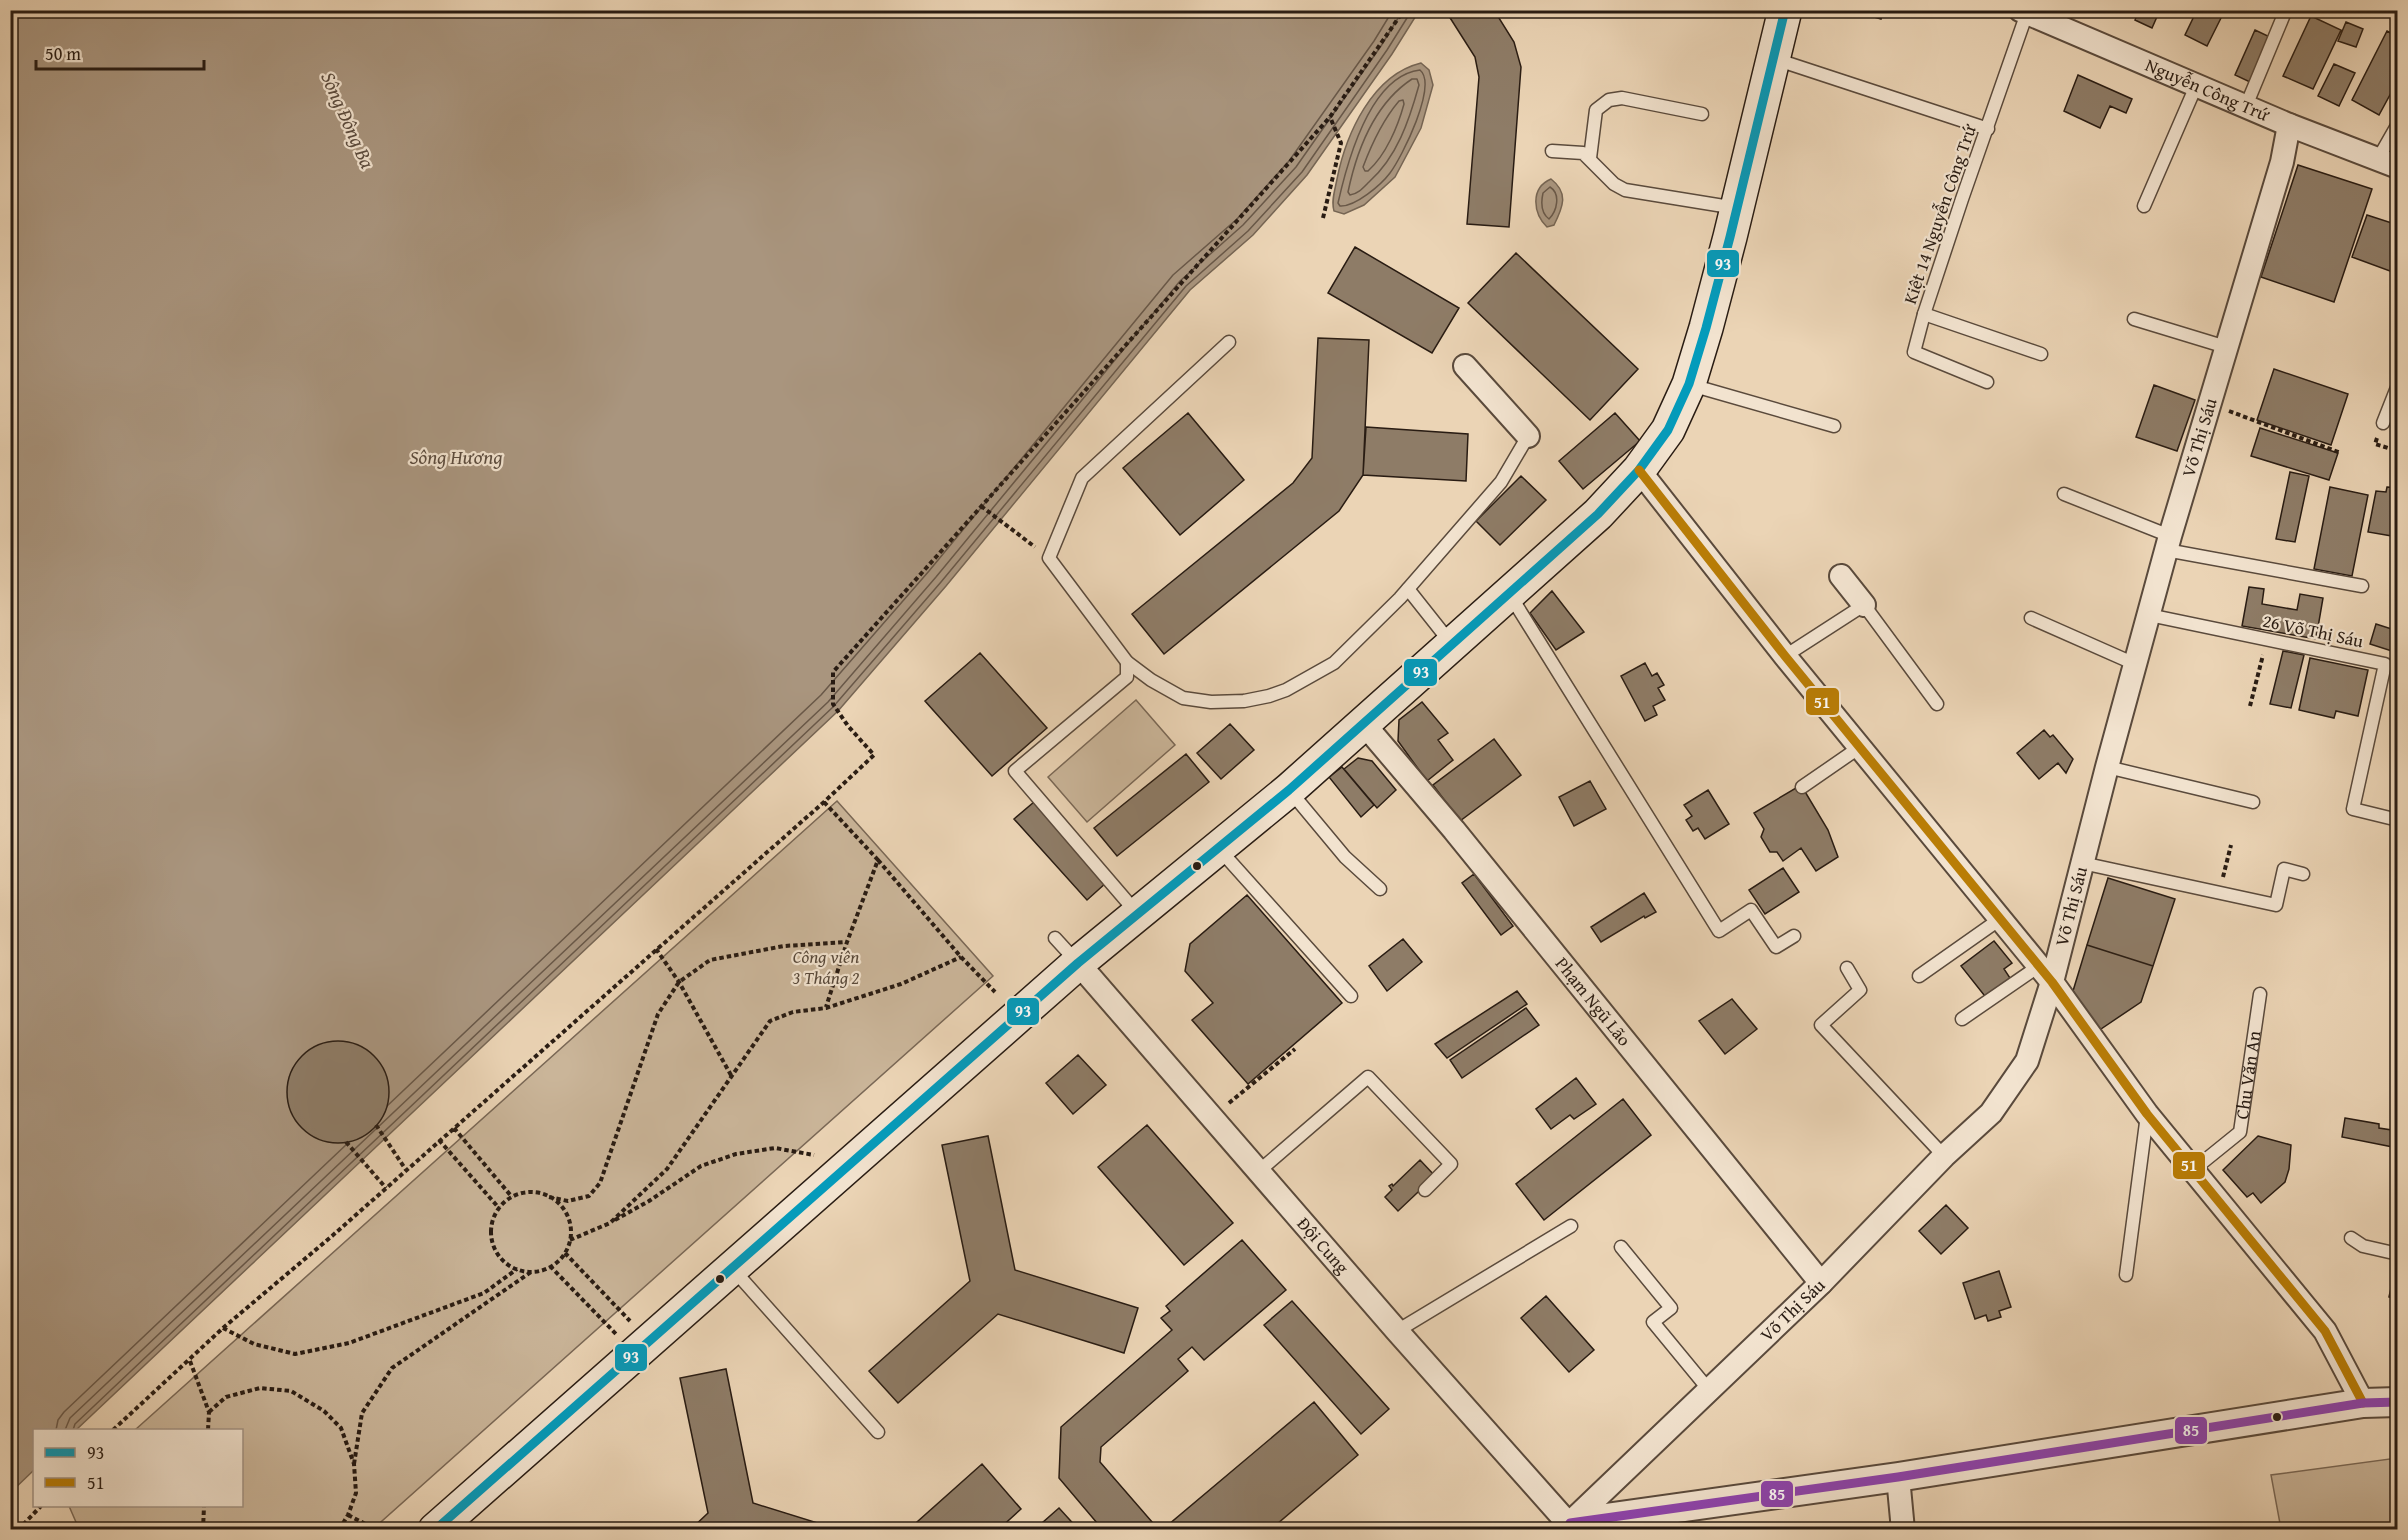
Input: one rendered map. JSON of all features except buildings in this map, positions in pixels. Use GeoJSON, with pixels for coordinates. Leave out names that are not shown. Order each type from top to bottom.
{"type":"FeatureCollection","features":[{"type":"Feature","properties":{"kind":"main road"},"geometry":{"type":"LineString","coordinates":[[435,1530],[1078,963],[1219,849],[1364,724],[1598,514],[1639,470],[1668,430],[1689,384],[1707,328],[1785,10]]}},
{"type":"Feature","properties":{"kind":"street","name":"Nguyễn Công Trứ"},"geometry":{"type":"LineString","coordinates":[[2025,11],[2289,125],[2388,163]]}},
{"type":"Feature","properties":{"kind":"street","name":"Võ Thị Sáu"},"geometry":{"type":"LineString","coordinates":[[1569,1528],[1821,1282],[1944,1156],[1991,1113],[2027,1061],[2046,974],[2082,863],[2208,404],[2283,162],[2289,125]]}},
{"type":"Feature","properties":{"kind":"street"},"geometry":{"type":"LineString","coordinates":[[1465,366],[1528,436]]}},
{"type":"Feature","properties":{"kind":"street"},"geometry":{"type":"LineString","coordinates":[[1639,470],[1785,656],[2046,974],[2147,1114],[2325,1331],[2363,1403]]}},
{"type":"Feature","properties":{"kind":"street"},"geometry":{"type":"LineString","coordinates":[[1841,576],[1864,605]]}},
{"type":"Feature","properties":{"kind":"street","name":"Phạm Ngũ Lão"},"geometry":{"type":"LineString","coordinates":[[1364,724],[1461,839],[1821,1282]]}},
{"type":"Feature","properties":{"kind":"street","name":"Đội Cung"},"geometry":{"type":"LineString","coordinates":[[1078,963],[1569,1528]]}},
{"type":"Feature","properties":{"kind":"street"},"geometry":{"type":"LineString","coordinates":[[1569,1528],[2363,1403],[2397,1402]]}},
{"type":"Feature","properties":{"kind":"street"},"geometry":{"type":"LineString","coordinates":[[1898,1477],[1903,1530]]}},
{"type":"Feature","properties":{"kind":"lane","name":"Kiệt 14 Nguyễn Công Trứ"},"geometry":{"type":"LineString","coordinates":[[1988,382],[1914,352],[1924,314],[1988,129],[2025,11]]}},
{"type":"Feature","properties":{"kind":"lane"},"geometry":{"type":"LineString","coordinates":[[2246,106],[2285,12]]}},
{"type":"Feature","properties":{"kind":"lane"},"geometry":{"type":"LineString","coordinates":[[1775,58],[1988,129]]}},
{"type":"Feature","properties":{"kind":"lane"},"geometry":{"type":"LineString","coordinates":[[2144,207],[2196,86]]}},
{"type":"Feature","properties":{"kind":"lane"},"geometry":{"type":"LineString","coordinates":[[1590,158],[1596,110],[1609,100],[1622,98],[1702,114]]}},
{"type":"Feature","properties":{"kind":"lane"},"geometry":{"type":"LineString","coordinates":[[2388,163],[2397,124]]}},
{"type":"Feature","properties":{"kind":"lane"},"geometry":{"type":"LineString","coordinates":[[1552,151],[1579,152],[1590,158],[1620,189],[1737,208]]}},
{"type":"Feature","properties":{"kind":"lane"},"geometry":{"type":"LineString","coordinates":[[1924,314],[2041,354]]}},
{"type":"Feature","properties":{"kind":"lane"},"geometry":{"type":"LineString","coordinates":[[2134,319],[2226,347]]}},
{"type":"Feature","properties":{"kind":"lane"},"geometry":{"type":"LineString","coordinates":[[1229,342],[1082,478],[1049,558],[1127,662],[1151,680],[1183,698],[1211,702],[1244,701],[1269,696],[1286,690],[1334,663],[1408,589],[1501,482],[1528,436]]}},
{"type":"Feature","properties":{"kind":"lane"},"geometry":{"type":"LineString","coordinates":[[1689,384],[1834,426]]}},
{"type":"Feature","properties":{"kind":"lane"},"geometry":{"type":"LineString","coordinates":[[2383,423],[2397,385]]}},
{"type":"Feature","properties":{"kind":"lane"},"geometry":{"type":"LineString","coordinates":[[2064,494],[2168,543],[2362,586]]}},
{"type":"Feature","properties":{"kind":"lane"},"geometry":{"type":"LineString","coordinates":[[1408,589],[1452,644]]}},
{"type":"Feature","properties":{"kind":"lane"},"geometry":{"type":"LineString","coordinates":[[1509,594],[1719,931],[1751,910],[1776,947],[1794,936]]}},
{"type":"Feature","properties":{"kind":"lane"},"geometry":{"type":"LineString","coordinates":[[1785,656],[1864,605],[1937,704]]}},
{"type":"Feature","properties":{"kind":"lane","name":"26 Võ Thị Sáu"},"geometry":{"type":"LineString","coordinates":[[2149,615],[2385,664],[2353,809],[2397,820]]}},
{"type":"Feature","properties":{"kind":"lane"},"geometry":{"type":"LineString","coordinates":[[2031,618],[2135,664]]}},
{"type":"Feature","properties":{"kind":"lane"},"geometry":{"type":"LineString","coordinates":[[1127,662],[1127,677],[1015,771],[1138,914]]}},
{"type":"Feature","properties":{"kind":"lane"},"geometry":{"type":"LineString","coordinates":[[1802,787],[1860,747]]}},
{"type":"Feature","properties":{"kind":"lane"},"geometry":{"type":"LineString","coordinates":[[2107,766],[2253,802]]}},
{"type":"Feature","properties":{"kind":"lane"},"geometry":{"type":"LineString","coordinates":[[1289,790],[1345,858],[1380,889]]}},
{"type":"Feature","properties":{"kind":"lane"},"geometry":{"type":"LineString","coordinates":[[1219,849],[1351,996]]}},
{"type":"Feature","properties":{"kind":"lane"},"geometry":{"type":"LineString","coordinates":[[2082,863],[2276,905],[2284,869],[2303,874]]}},
{"type":"Feature","properties":{"kind":"lane"},"geometry":{"type":"LineString","coordinates":[[1919,976],[2000,919]]}},
{"type":"Feature","properties":{"kind":"lane"},"geometry":{"type":"LineString","coordinates":[[1055,938],[1078,963]]}},
{"type":"Feature","properties":{"kind":"lane"},"geometry":{"type":"LineString","coordinates":[[1847,968],[1860,990],[1821,1025],[1944,1156]]}},
{"type":"Feature","properties":{"kind":"lane"},"geometry":{"type":"LineString","coordinates":[[1962,1018],[2046,974]]}},
{"type":"Feature","properties":{"kind":"lane","name":"Chu Văn An"},"geometry":{"type":"LineString","coordinates":[[2193,1170],[2240,1132],[2260,994]]}},
{"type":"Feature","properties":{"kind":"lane"},"geometry":{"type":"LineString","coordinates":[[1259,1172],[1368,1077],[1451,1164],[1425,1190]]}},
{"type":"Feature","properties":{"kind":"lane"},"geometry":{"type":"LineString","coordinates":[[2126,1275],[2147,1114]]}},
{"type":"Feature","properties":{"kind":"lane"},"geometry":{"type":"LineString","coordinates":[[1397,1331],[1571,1226]]}},
{"type":"Feature","properties":{"kind":"lane"},"geometry":{"type":"LineString","coordinates":[[2351,1238],[2363,1246],[2397,1254]]}},
{"type":"Feature","properties":{"kind":"lane"},"geometry":{"type":"LineString","coordinates":[[1620,1247],[1671,1308],[1653,1322],[1709,1390]]}},
{"type":"Feature","properties":{"kind":"lane"},"geometry":{"type":"LineString","coordinates":[[731,1267],[878,1432]]}},
{"type":"Feature","properties":{"kind":"path"},"geometry":{"type":"LineString","coordinates":[[114,1429],[223,1328],[386,1188],[824,802],[874,755],[848,726],[833,704],[833,672],[1330,117],[1404,10]]}},
{"type":"Feature","properties":{"kind":"path"},"geometry":{"type":"LineString","coordinates":[[1323,218],[1341,143],[1330,117]]}},
{"type":"Feature","properties":{"kind":"path"},"geometry":{"type":"LineString","coordinates":[[2208,404],[2341,453]]}},
{"type":"Feature","properties":{"kind":"path"},"geometry":{"type":"LineString","coordinates":[[981,506],[1049,558]]}},
{"type":"Feature","properties":{"kind":"path"},"geometry":{"type":"LineString","coordinates":[[2250,706],[2267,639]]}},
{"type":"Feature","properties":{"kind":"path"},"geometry":{"type":"LineString","coordinates":[[824,802],[994,992]]}},
{"type":"Feature","properties":{"kind":"path"},"geometry":{"type":"LineString","coordinates":[[2219,892],[2231,845]]}},
{"type":"Feature","properties":{"kind":"path"},"geometry":{"type":"LineString","coordinates":[[826,1008],[847,942],[878,860]]}},
{"type":"Feature","properties":{"kind":"path"},"geometry":{"type":"LineString","coordinates":[[531,1272],[506,1263],[497,1253],[492,1241],[491,1228],[499,1208],[512,1197],[524,1193],[537,1193],[568,1200],[589,1196],[600,1183],[658,1014],[679,982],[710,960],[784,946],[847,942]]}},
{"type":"Feature","properties":{"kind":"path"},"geometry":{"type":"LineString","coordinates":[[656,949],[679,982],[732,1077]]}},
{"type":"Feature","properties":{"kind":"path"},"geometry":{"type":"LineString","coordinates":[[610,1223],[667,1169],[770,1021],[793,1012],[826,1008],[901,984],[961,957]]}},
{"type":"Feature","properties":{"kind":"path"},"geometry":{"type":"LineString","coordinates":[[1212,1117],[1295,1049]]}},
{"type":"Feature","properties":{"kind":"path"},"geometry":{"type":"LineString","coordinates":[[376,1125],[406,1170]]}},
{"type":"Feature","properties":{"kind":"path"},"geometry":{"type":"LineString","coordinates":[[454,1128],[512,1197]]}},
{"type":"Feature","properties":{"kind":"path"},"geometry":{"type":"LineString","coordinates":[[439,1140],[499,1208]]}},
{"type":"Feature","properties":{"kind":"path"},"geometry":{"type":"LineString","coordinates":[[346,1142],[386,1188]]}},
{"type":"Feature","properties":{"kind":"path"},"geometry":{"type":"LineString","coordinates":[[570,1240],[610,1223],[649,1201],[701,1166],[718,1160],[736,1154],[775,1148],[814,1155]]}},
{"type":"Feature","properties":{"kind":"path"},"geometry":{"type":"LineString","coordinates":[[339,1530],[348,1515],[356,1493],[354,1464],[362,1413],[392,1368],[531,1272],[550,1266],[565,1253],[570,1240],[567,1215],[559,1204],[549,1197]]}},
{"type":"Feature","properties":{"kind":"path"},"geometry":{"type":"LineString","coordinates":[[565,1253],[630,1321]]}},
{"type":"Feature","properties":{"kind":"path"},"geometry":{"type":"LineString","coordinates":[[550,1266],[616,1334]]}},
{"type":"Feature","properties":{"kind":"path"},"geometry":{"type":"LineString","coordinates":[[223,1328],[255,1344],[295,1354],[350,1342],[484,1293],[518,1269]]}},
{"type":"Feature","properties":{"kind":"path"},"geometry":{"type":"LineString","coordinates":[[190,1361],[209,1412],[208,1429]]}},
{"type":"Feature","properties":{"kind":"path"},"geometry":{"type":"LineString","coordinates":[[209,1412],[226,1397],[260,1388],[291,1391],[324,1411],[341,1428],[354,1464]]}},
{"type":"Feature","properties":{"kind":"path"},"geometry":{"type":"LineString","coordinates":[[18,1530],[40,1507]]}},
{"type":"Feature","properties":{"kind":"path"},"geometry":{"type":"LineString","coordinates":[[203,1530],[204,1507]]}},
{"type":"Feature","properties":{"kind":"path"},"geometry":{"type":"LineString","coordinates":[[348,1515],[377,1530]]}},
{"type":"Feature","properties":{"kind":"green space"},"geometry":{"type":"Polygon","coordinates":[[[1136,700],[1175,745],[1087,822],[1048,777],[1136,700]]]}},
{"type":"Feature","properties":{"kind":"green space","name":"Công viên 3 Tháng 2"},"geometry":{"type":"Polygon","coordinates":[[[837,801],[993,976],[373,1529],[79,1529],[69,1507],[243,1507],[243,1429],[136,1429],[837,801]]]}},
{"type":"Feature","properties":{"kind":"green space"},"geometry":{"type":"Polygon","coordinates":[[[2397,1458],[2397,1529],[2281,1529],[2271,1475],[2397,1458]]]}},
{"type":"Feature","properties":{"kind":"water","name":"Sông Hương"},"geometry":{"type":"Polygon","coordinates":[[[11,10],[1419,11],[1392,54],[1307,175],[1253,235],[1190,290],[946,586],[838,711],[77,1429],[33,1429],[33,1471],[11,1492],[11,10]]]}},
{"type":"Feature","properties":{"kind":"water"},"geometry":{"type":"Polygon","coordinates":[[[1421,63],[1429,70],[1433,85],[1421,128],[1395,177],[1364,205],[1344,214],[1334,211],[1334,195],[1341,162],[1364,109],[1388,80],[1421,63]]]}},
{"type":"Feature","properties":{"kind":"water"},"geometry":{"type":"Polygon","coordinates":[[[1551,179],[1557,184],[1563,200],[1554,225],[1547,227],[1539,215],[1536,201],[1540,188],[1551,179]]]}},
{"type":"Feature","properties":{"kind":"transit line","name":"93"},"geometry":{"type":"LineString","coordinates":[[435,1530],[1078,963],[1289,790],[1598,514],[1639,470],[1668,430],[1689,384],[1730,237],[1785,10]]}},
{"type":"Feature","properties":{"kind":"transit line","name":"51"},"geometry":{"type":"LineString","coordinates":[[1639,470],[1785,656],[2052,982],[2147,1114],[2325,1331],[2363,1403]]}},
{"type":"Feature","properties":{"kind":"transit line","name":"85"},"geometry":{"type":"LineString","coordinates":[[1570,1523],[1898,1477],[2363,1403],[2398,1402]]}},
{"type":"Feature","properties":{"kind":"water label","name":"Sông Đông Ba"},"geometry":{"type":"Point","coordinates":[348,120]}}]}
